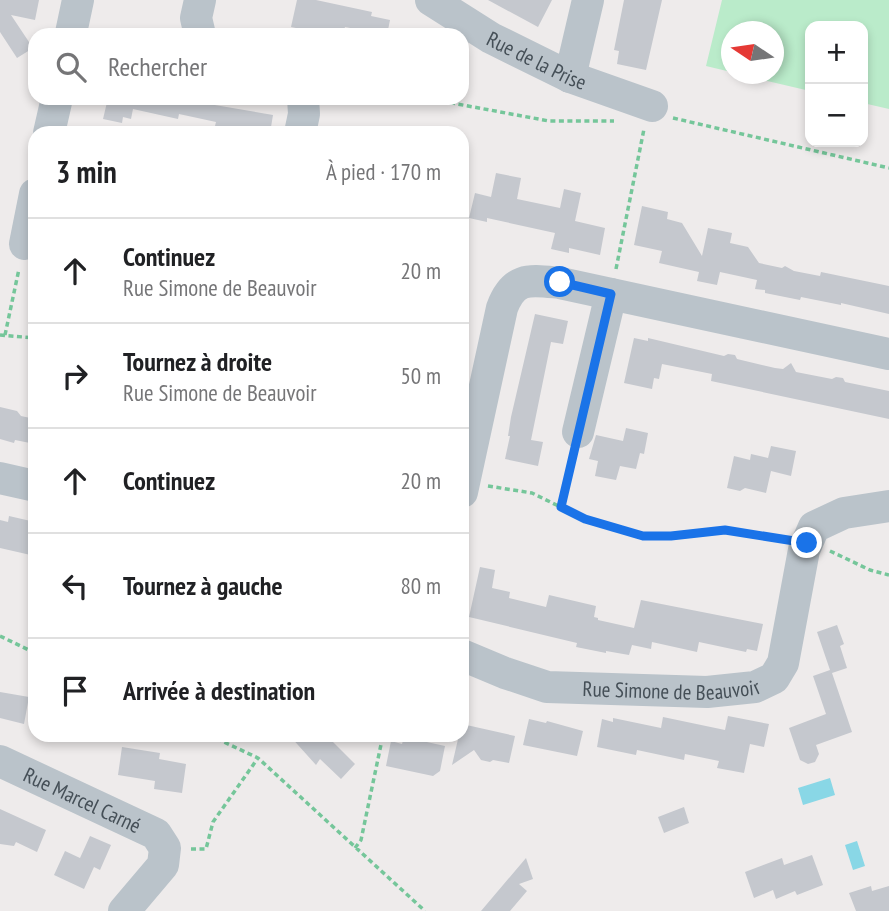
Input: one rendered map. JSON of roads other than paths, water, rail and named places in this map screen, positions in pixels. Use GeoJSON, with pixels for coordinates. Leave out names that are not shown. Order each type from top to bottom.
{"type":"FeatureCollection","features":[{"type":"Feature","properties":{"kind":"street"},"geometry":{"type":"LineString","coordinates":[[75,28],[78,0]]}},
{"type":"Feature","properties":{"kind":"street"},"geometry":{"type":"LineString","coordinates":[[198,28],[196,18],[200,0]]}},
{"type":"Feature","properties":{"kind":"street","name":"Rue de la Prise"},"geometry":{"type":"LineString","coordinates":[[431,0],[491,38],[570,77],[649,110]]}},
{"type":"Feature","properties":{"kind":"street"},"geometry":{"type":"LineString","coordinates":[[570,77],[588,0]]}},
{"type":"Feature","properties":{"kind":"street"},"geometry":{"type":"LineString","coordinates":[[51,126],[55,105]]}},
{"type":"Feature","properties":{"kind":"street"},"geometry":{"type":"LineString","coordinates":[[301,126],[303,105]]}},
{"type":"Feature","properties":{"kind":"street"},"geometry":{"type":"LineString","coordinates":[[25,244],[28,229]]}},
{"type":"Feature","properties":{"kind":"street"},"geometry":{"type":"LineString","coordinates":[[469,459],[502,308],[508,292],[520,282],[560,282],[889,354]]}},
{"type":"Feature","properties":{"kind":"street"},"geometry":{"type":"LineString","coordinates":[[578,432],[611,294]]}},
{"type":"Feature","properties":{"kind":"street"},"geometry":{"type":"LineString","coordinates":[[0,478],[28,484]]}},
{"type":"Feature","properties":{"kind":"street","name":"Rue Simone de Beauvoir"},"geometry":{"type":"LineString","coordinates":[[469,658],[547,687],[707,692],[755,687],[774,678],[783,663],[807,543],[814,527],[844,513],[889,506]]}},
{"type":"Feature","properties":{"kind":"street","name":"Rue Marcel Carné"},"geometry":{"type":"LineString","coordinates":[[0,761],[156,834],[165,848],[163,865],[124,911]]}},
{"type":"Feature","properties":{"kind":"water"},"geometry":{"type":"Polygon","coordinates":[[[830,778],[835,795],[803,805],[798,788],[830,778]]]}},
{"type":"Feature","properties":{"kind":"water"},"geometry":{"type":"Polygon","coordinates":[[[857,841],[865,866],[853,870],[845,845],[857,841]]]}}]}
